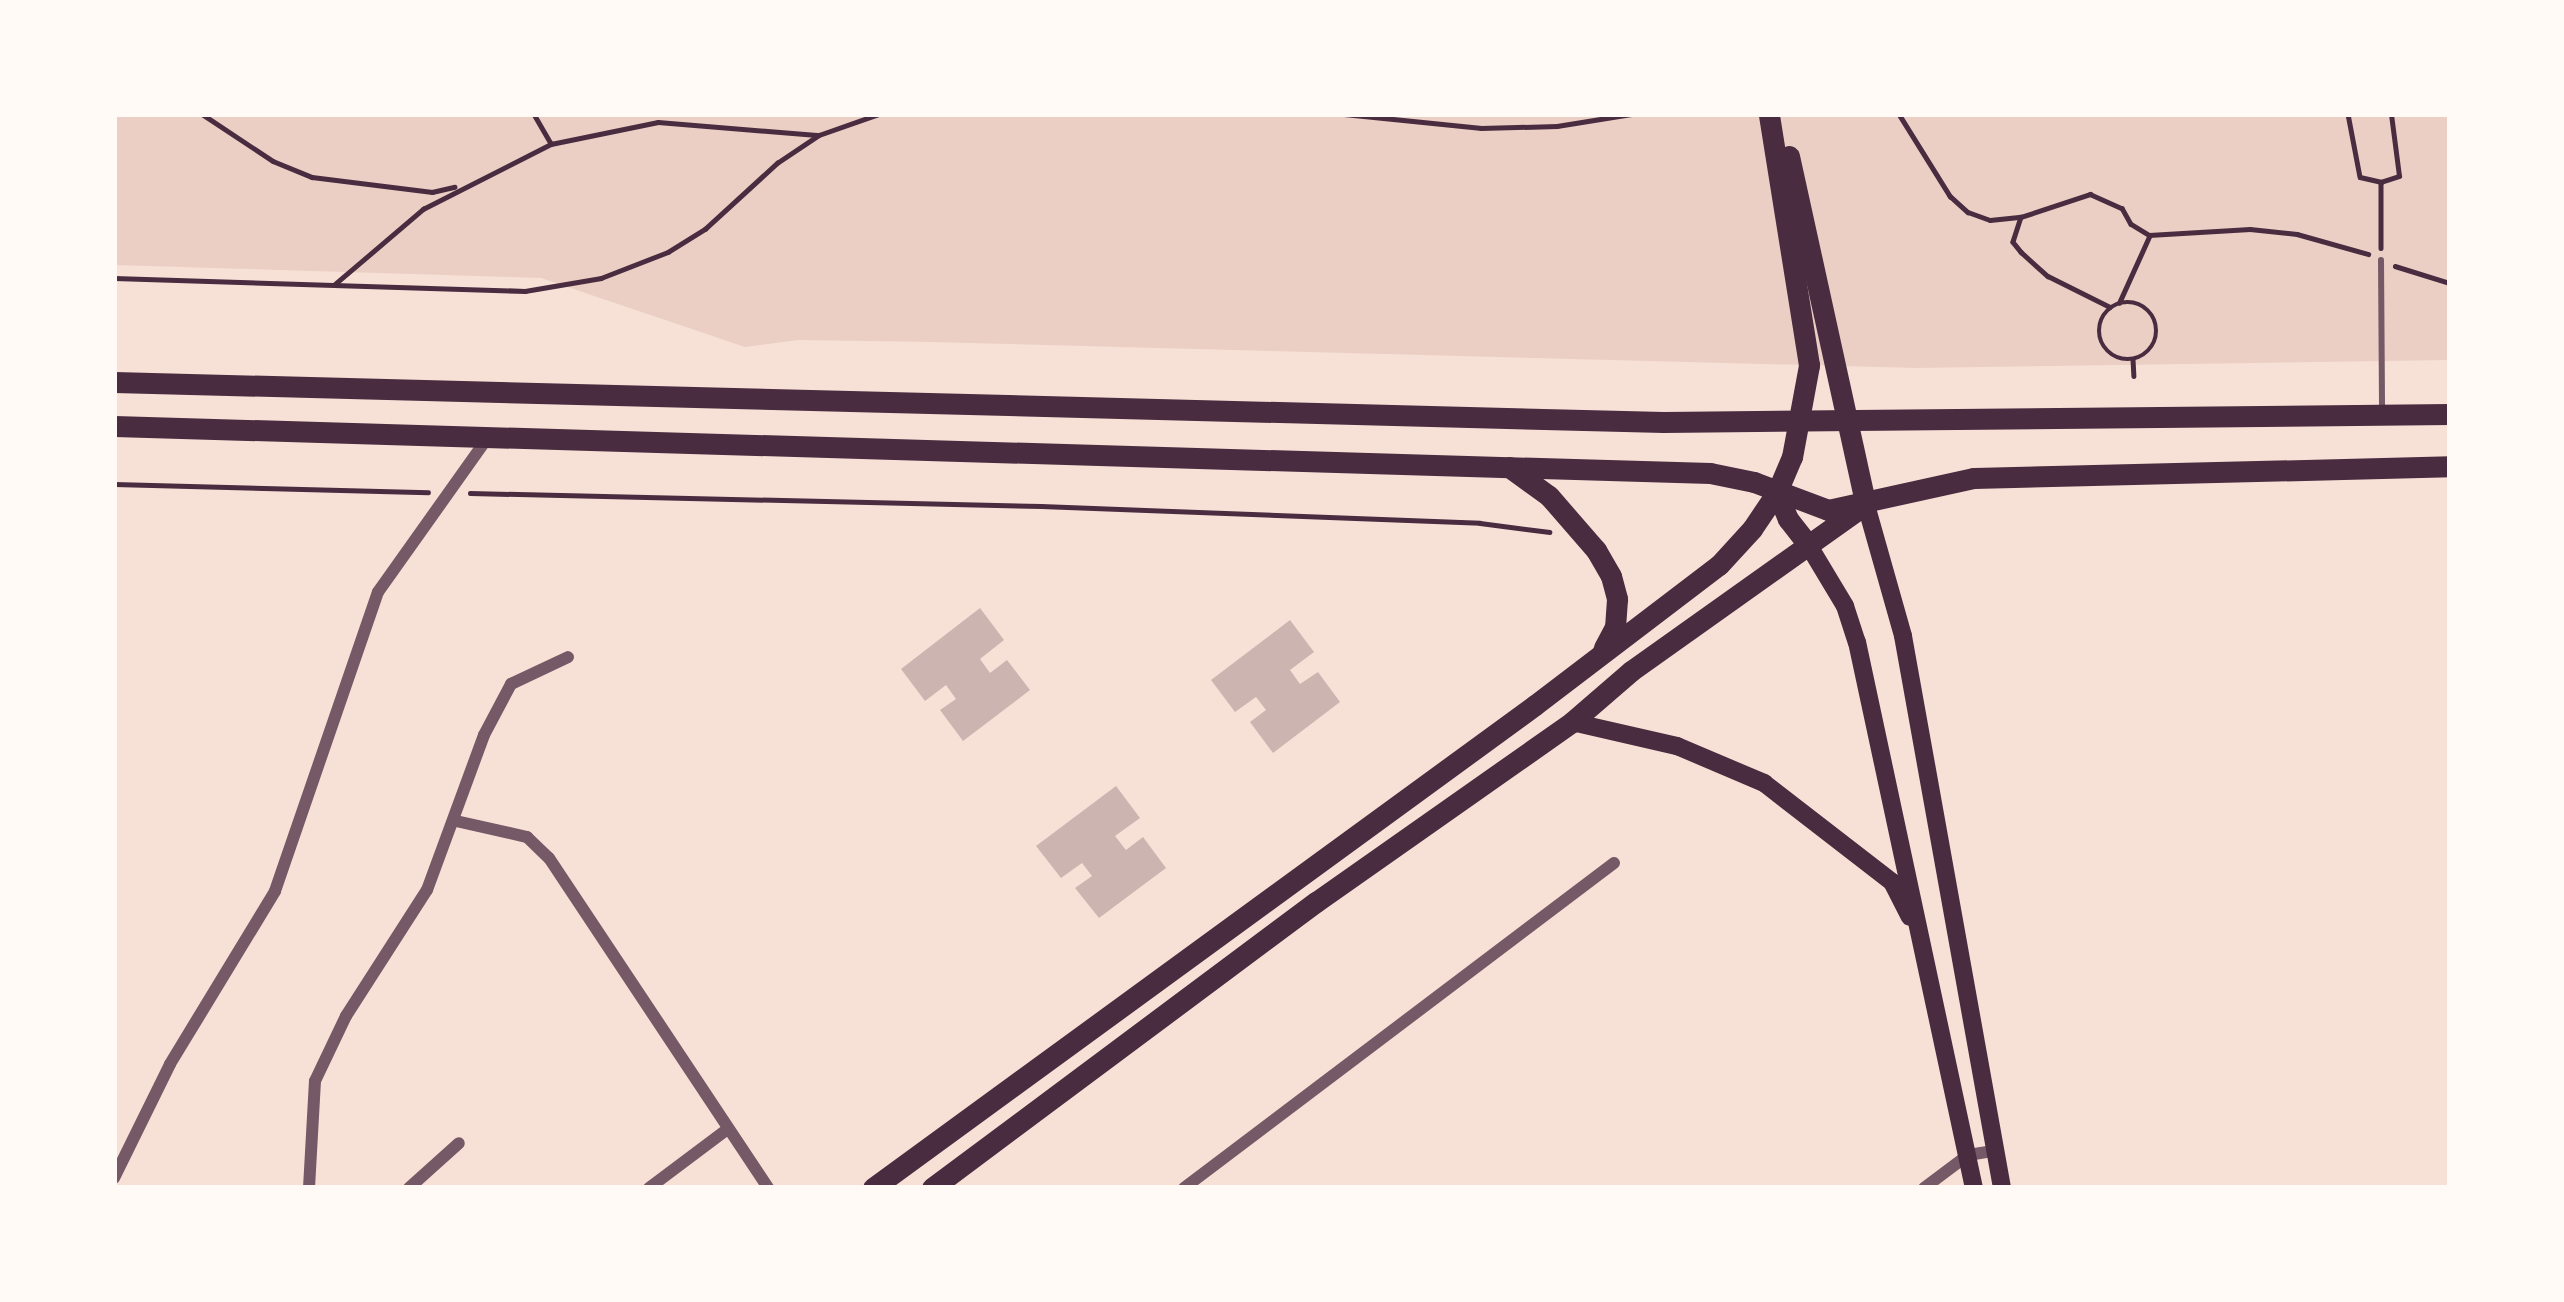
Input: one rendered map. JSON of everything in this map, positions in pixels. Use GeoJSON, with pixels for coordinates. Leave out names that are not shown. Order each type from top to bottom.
{"type":"FeatureCollection","features":[{"type":"Feature","properties":{"kind":"main road"},"geometry":{"type":"LineString","coordinates":[[873,1188],[1719,565],[1778,492],[1802,421],[1809,365],[1769,114]]}},
{"type":"Feature","properties":{"kind":"main road"},"geometry":{"type":"LineString","coordinates":[[1780,114],[1866,505],[1903,636],[2002,1188]]}},
{"type":"Feature","properties":{"kind":"main road"},"geometry":{"type":"LineString","coordinates":[[114,382],[1663,422],[2450,414]]}},
{"type":"Feature","properties":{"kind":"main road"},"geometry":{"type":"LineString","coordinates":[[114,426],[1710,473],[1816,508],[1866,505],[1974,478],[2450,466]]}},
{"type":"Feature","properties":{"kind":"main road"},"geometry":{"type":"LineString","coordinates":[[1508,467],[1549,496],[1596,550],[1611,576],[1617,599],[1615,627],[1598,658]]}},
{"type":"Feature","properties":{"kind":"main road"},"geometry":{"type":"LineString","coordinates":[[1778,492],[1788,520],[1845,606],[1857,642],[1974,1188]]}},
{"type":"Feature","properties":{"kind":"main road"},"geometry":{"type":"LineString","coordinates":[[932,1188],[1316,902],[1572,722],[1631,671],[1866,505]]}},
{"type":"Feature","properties":{"kind":"main road"},"geometry":{"type":"LineString","coordinates":[[1572,722],[1677,746],[1764,783],[1892,882],[1922,940]]}},
{"type":"Feature","properties":{"kind":"street"},"geometry":{"type":"LineString","coordinates":[[114,1178],[170,1064],[275,891],[378,592],[444,492],[488,436]]}},
{"type":"Feature","properties":{"kind":"street"},"geometry":{"type":"LineString","coordinates":[[309,1188],[315,1082],[346,1016],[427,890],[484,735],[511,684],[568,657]]}},
{"type":"Feature","properties":{"kind":"street"},"geometry":{"type":"LineString","coordinates":[[456,820],[526,837],[549,858],[725,1131],[768,1188]]}},
{"type":"Feature","properties":{"kind":"street"},"geometry":{"type":"LineString","coordinates":[[1184,1188],[1614,862]]}},
{"type":"Feature","properties":{"kind":"street"},"geometry":{"type":"LineString","coordinates":[[649,1188],[725,1131]]}},
{"type":"Feature","properties":{"kind":"street"},"geometry":{"type":"LineString","coordinates":[[409,1188],[458,1143]]}},
{"type":"Feature","properties":{"kind":"street"},"geometry":{"type":"LineString","coordinates":[[1924,1188],[1968,1156],[1994,1151]]}},
{"type":"Feature","properties":{"kind":"lane"},"geometry":{"type":"LineString","coordinates":[[2381,260],[2382,416]]}},
{"type":"Feature","properties":{"kind":"path"},"geometry":{"type":"LineString","coordinates":[[202,114],[273,161],[312,177],[432,192],[462,186]]}},
{"type":"Feature","properties":{"kind":"path"},"geometry":{"type":"LineString","coordinates":[[534,114],[550,144]]}},
{"type":"Feature","properties":{"kind":"path"},"geometry":{"type":"LineString","coordinates":[[114,278],[525,291],[601,278],[668,252],[705,229],[777,164],[819,135],[879,114]]}},
{"type":"Feature","properties":{"kind":"path"},"geometry":{"type":"LineString","coordinates":[[1345,114],[1481,128],[1557,126],[1631,114]]}},
{"type":"Feature","properties":{"kind":"path"},"geometry":{"type":"LineString","coordinates":[[1899,114],[1950,196],[1968,212],[1990,220],[2021,217],[2090,194],[2122,208],[2131,224],[2150,236],[2250,229],[2297,234],[2450,283]]}},
{"type":"Feature","properties":{"kind":"path"},"geometry":{"type":"LineString","coordinates":[[2000,114],[2067,114]]}},
{"type":"Feature","properties":{"kind":"path"},"geometry":{"type":"LineString","coordinates":[[2348,114],[2360,177],[2381,182],[2398,176],[2391,114]]}},
{"type":"Feature","properties":{"kind":"path"},"geometry":{"type":"LineString","coordinates":[[334,284],[423,208],[550,144],[658,122],[819,135]]}},
{"type":"Feature","properties":{"kind":"path"},"geometry":{"type":"LineString","coordinates":[[2381,182],[2381,260]]}},
{"type":"Feature","properties":{"kind":"path"},"geometry":{"type":"LineString","coordinates":[[2021,217],[2013,242],[2021,252],[2048,276],[2110,307]]}},
{"type":"Feature","properties":{"kind":"path"},"geometry":{"type":"LineString","coordinates":[[2120,303],[2150,236]]}},
{"type":"Feature","properties":{"kind":"path"},"geometry":{"type":"LineString","coordinates":[[2120,303],[2146,308],[2156,324],[2150,351],[2133,359],[2114,357],[2101,342],[2100,323],[2110,307],[2120,303]]}},
{"type":"Feature","properties":{"kind":"path"},"geometry":{"type":"LineString","coordinates":[[2133,359],[2134,376]]}},
{"type":"Feature","properties":{"kind":"path"},"geometry":{"type":"LineString","coordinates":[[114,484],[1041,506],[1480,523],[1555,532]]}},
{"type":"Feature","properties":{"kind":"shaded area"},"geometry":{"type":"Polygon","coordinates":[[[114,114],[2450,114],[2450,360],[1916,368],[932,342],[798,340],[745,347],[541,278],[114,265],[114,114]]]}},
{"type":"Feature","properties":{"kind":"building"},"geometry":{"type":"Polygon","coordinates":[[[980,608],[1004,640],[980,659],[990,673],[1007,660],[1030,690],[963,741],[940,710],[956,699],[946,685],[925,701],[901,669],[980,608]]]}},
{"type":"Feature","properties":{"kind":"building"},"geometry":{"type":"Polygon","coordinates":[[[1290,620],[1314,652],[1290,670],[1300,684],[1318,672],[1340,702],[1273,753],[1250,722],[1266,710],[1256,697],[1235,712],[1211,680],[1290,620]]]}},
{"type":"Feature","properties":{"kind":"building"},"geometry":{"type":"Polygon","coordinates":[[[1116,786],[1140,818],[1115,836],[1126,850],[1143,837],[1166,868],[1099,918],[1075,888],[1092,876],[1082,863],[1061,878],[1036,846],[1116,786]]]}}]}
